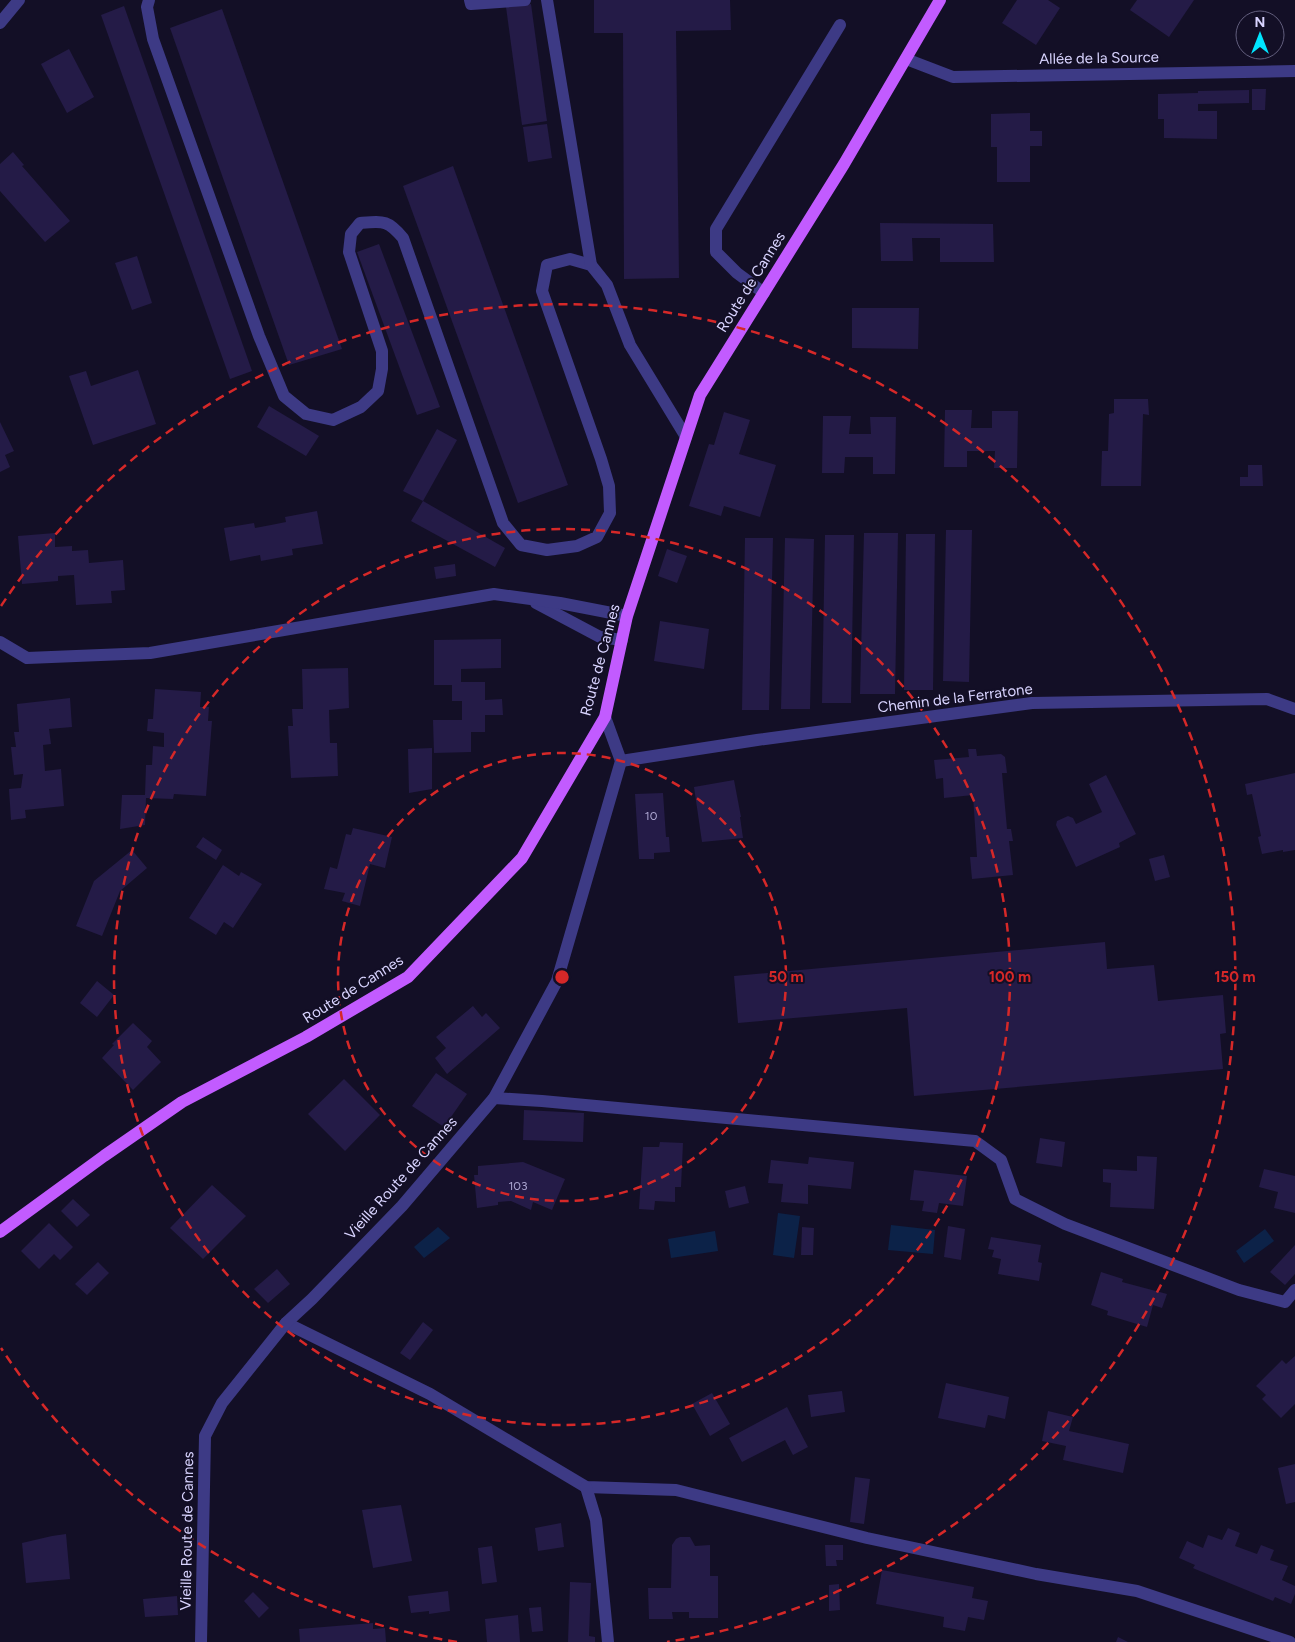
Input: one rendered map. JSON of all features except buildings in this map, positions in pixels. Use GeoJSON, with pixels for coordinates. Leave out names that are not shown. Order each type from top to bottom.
{"type":"FeatureCollection","features":[{"type":"Feature","properties":{"kind":"main road","name":"Route de Cannes"},"geometry":{"type":"LineString","coordinates":[[0,1232],[182,1102],[306,1037],[408,977],[522,858],[605,717],[627,616],[700,395],[844,164],[940,0]]}},
{"type":"Feature","properties":{"kind":"street"},"geometry":{"type":"LineString","coordinates":[[0,23],[19,0]]}},
{"type":"Feature","properties":{"kind":"street"},"geometry":{"type":"LineString","coordinates":[[149,0],[146,7],[153,39],[259,336],[284,396],[306,414],[333,420],[361,407],[378,391],[382,369],[382,350],[349,252],[351,234],[360,222],[392,224],[403,238],[410,254],[502,523],[521,545],[548,550],[577,546],[598,537],[610,513],[609,486],[601,459],[542,291],[548,265],[570,259],[591,265]]}},
{"type":"Feature","properties":{"kind":"street"},"geometry":{"type":"LineString","coordinates":[[470,0],[471,4],[526,0]]}},
{"type":"Feature","properties":{"kind":"street"},"geometry":{"type":"LineString","coordinates":[[547,0],[591,265],[607,285],[630,344],[686,437]]}},
{"type":"Feature","properties":{"kind":"street"},"geometry":{"type":"LineString","coordinates":[[764,293],[736,273],[716,252],[716,230],[840,25]]}},
{"type":"Feature","properties":{"kind":"street","name":"Allée de la Source"},"geometry":{"type":"LineString","coordinates":[[906,59],[954,76],[1295,71]]}},
{"type":"Feature","properties":{"kind":"street"},"geometry":{"type":"LineString","coordinates":[[0,642],[27,658],[150,653],[494,594],[560,603],[627,616]]}},
{"type":"Feature","properties":{"kind":"street"},"geometry":{"type":"LineString","coordinates":[[528,599],[600,637],[622,640]]}},
{"type":"Feature","properties":{"kind":"street","name":"Chemin de la Ferratone"},"geometry":{"type":"LineString","coordinates":[[621,762],[757,740],[1032,703],[1267,699],[1295,709]]}},
{"type":"Feature","properties":{"kind":"street"},"geometry":{"type":"LineString","coordinates":[[605,717],[621,762]]}},
{"type":"Feature","properties":{"kind":"street","name":"Vieille Route de Cannes"},"geometry":{"type":"LineString","coordinates":[[202,1642],[205,1436],[222,1403],[286,1323],[312,1299],[402,1206],[494,1098],[557,981],[621,762]]}},
{"type":"Feature","properties":{"kind":"street"},"geometry":{"type":"LineString","coordinates":[[494,1098],[975,1141],[1000,1160],[1015,1199],[1065,1224],[1239,1290],[1284,1302],[1295,1290]]}},
{"type":"Feature","properties":{"kind":"street"},"geometry":{"type":"LineString","coordinates":[[286,1323],[430,1394],[586,1487],[676,1490],[867,1538],[1036,1574],[1138,1591],[1290,1642]]}},
{"type":"Feature","properties":{"kind":"street"},"geometry":{"type":"LineString","coordinates":[[586,1487],[596,1520],[608,1642]]}},
{"type":"Feature","properties":{"kind":"water"},"geometry":{"type":"Polygon","coordinates":[[[778,1213],[800,1216],[794,1258],[773,1255],[778,1213]]]}},
{"type":"Feature","properties":{"kind":"water"},"geometry":{"type":"Polygon","coordinates":[[[891,1225],[935,1230],[933,1254],[888,1250],[891,1225]]]}},
{"type":"Feature","properties":{"kind":"water"},"geometry":{"type":"Polygon","coordinates":[[[438,1227],[450,1238],[424,1258],[414,1247],[438,1227]]]}},
{"type":"Feature","properties":{"kind":"water"},"geometry":{"type":"Polygon","coordinates":[[[1265,1229],[1274,1241],[1244,1263],[1236,1251],[1265,1229]]]}},
{"type":"Feature","properties":{"kind":"water"},"geometry":{"type":"Polygon","coordinates":[[[715,1231],[718,1251],[671,1258],[668,1239],[715,1231]]]}}]}
